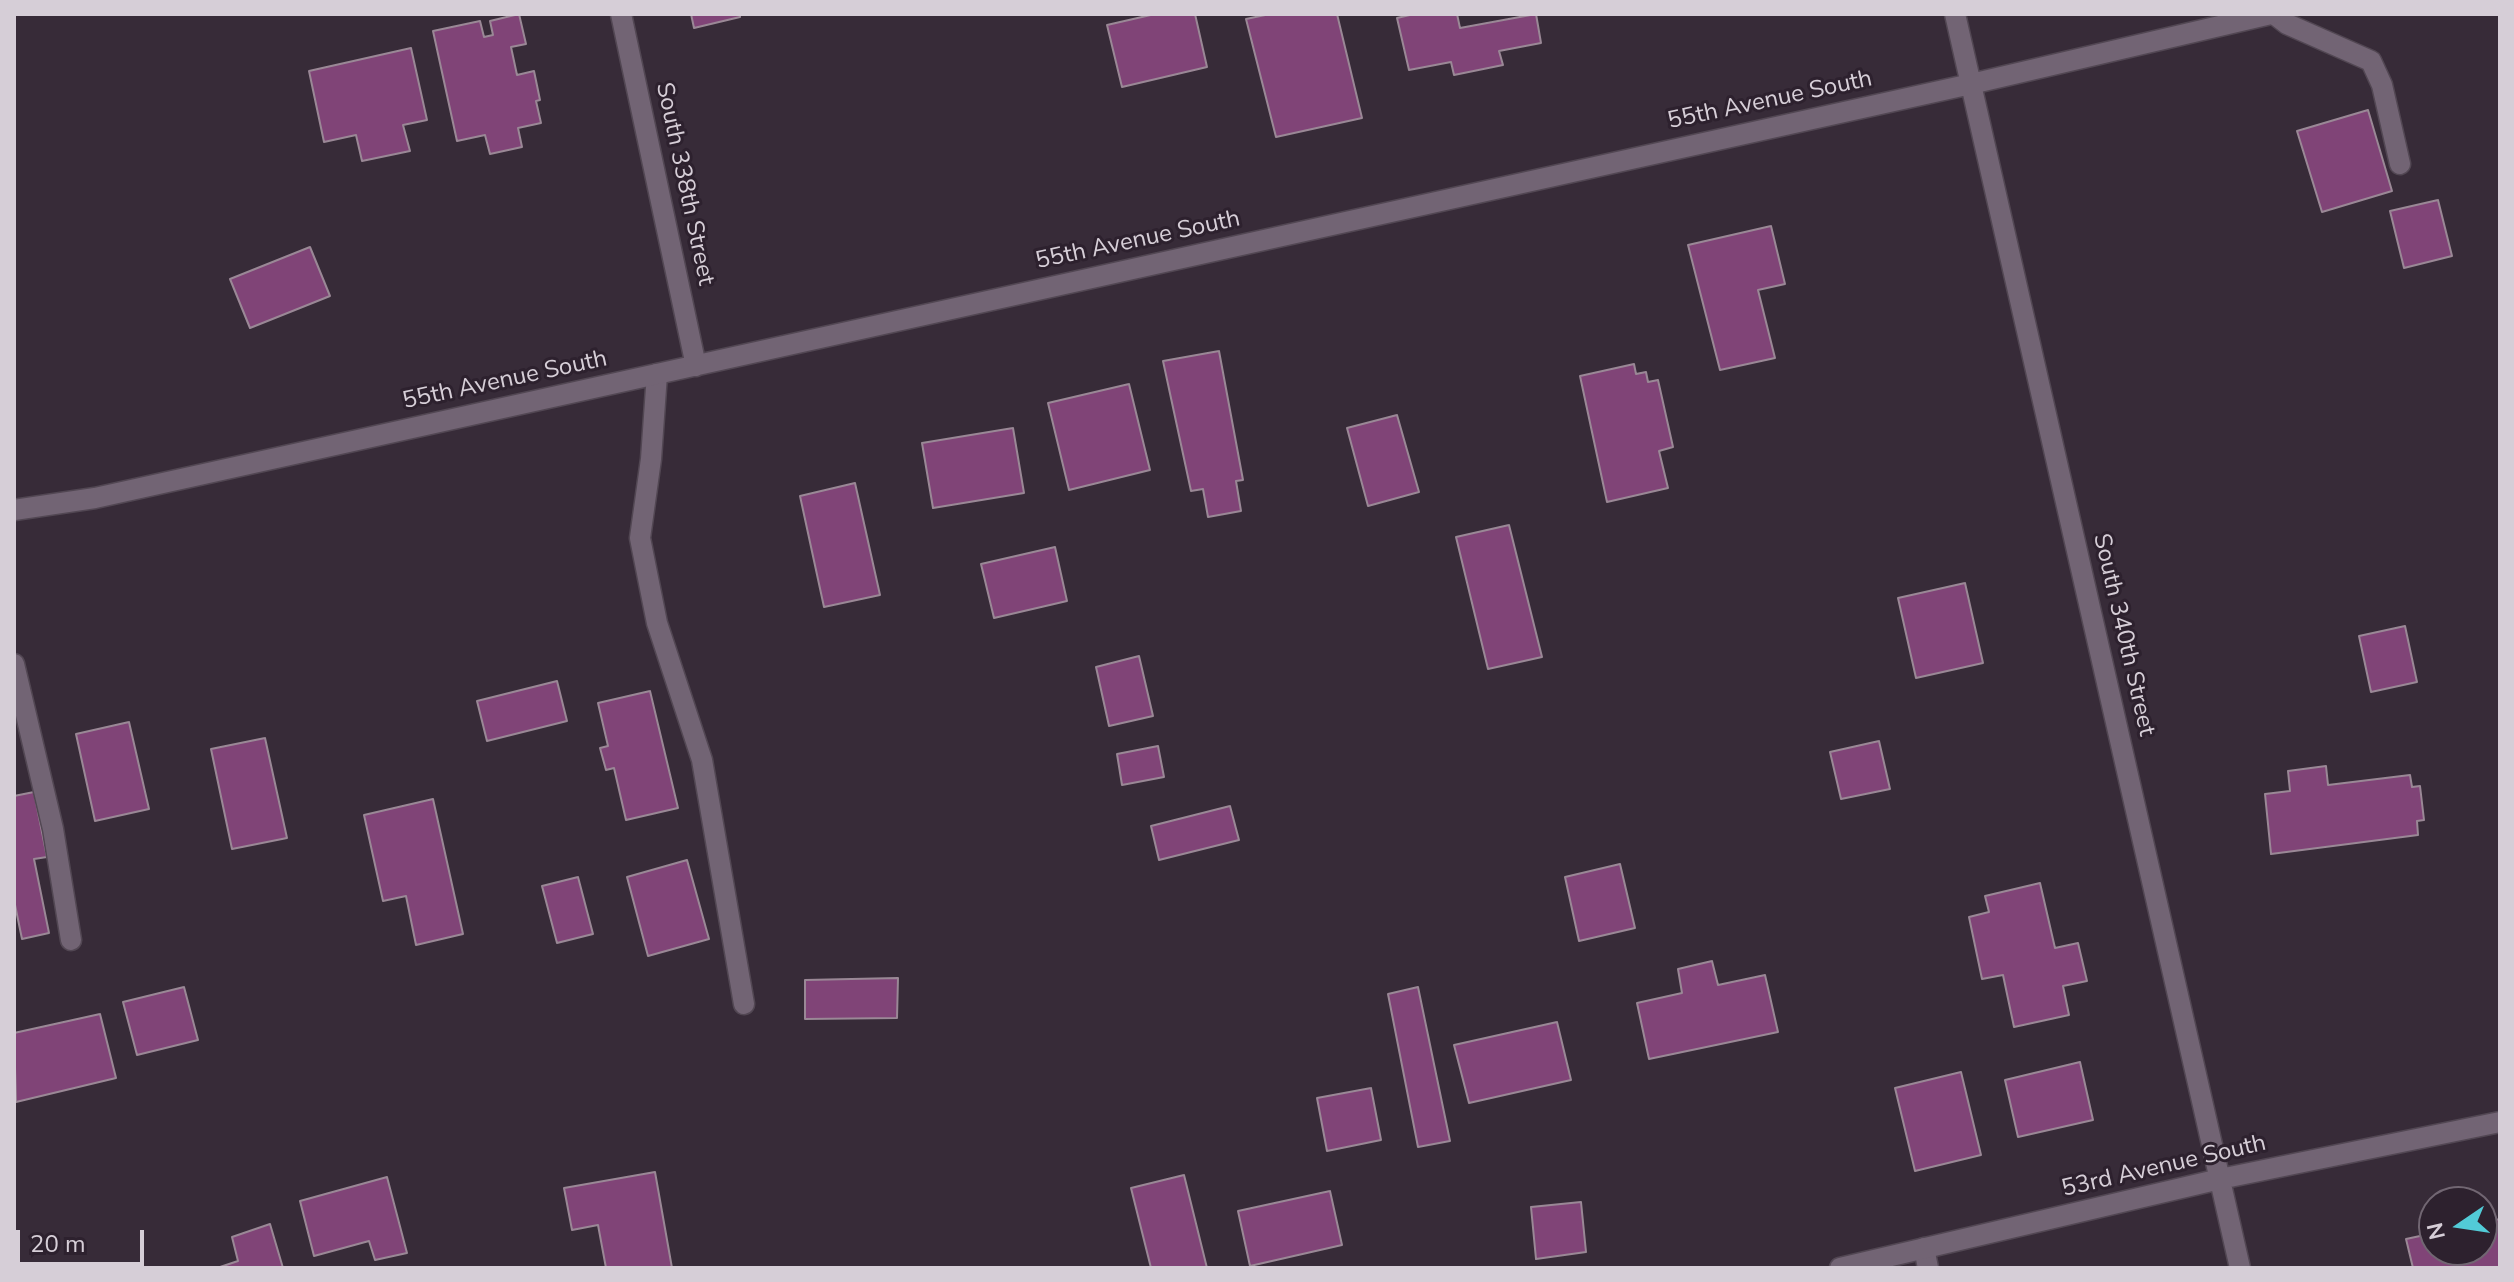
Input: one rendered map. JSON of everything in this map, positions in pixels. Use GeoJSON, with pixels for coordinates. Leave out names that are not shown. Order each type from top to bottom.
{"type":"FeatureCollection","features":[{"type":"Feature","properties":{"kind":"street","name":"South 338th Street"},"geometry":{"type":"LineString","coordinates":[[621,14],[696,366]]}},
{"type":"Feature","properties":{"kind":"street","name":"South 340th Street"},"geometry":{"type":"LineString","coordinates":[[1955,14],[2240,1268]]}},
{"type":"Feature","properties":{"kind":"street","name":"55th Avenue South"},"geometry":{"type":"LineString","coordinates":[[14,510],[95,498],[696,366],[1971,84],[2272,14]]}},
{"type":"Feature","properties":{"kind":"street"},"geometry":{"type":"LineString","coordinates":[[2272,14],[2287,24],[2371,61],[2382,85],[2400,164]]}},
{"type":"Feature","properties":{"kind":"street"},"geometry":{"type":"LineString","coordinates":[[657,374],[651,459],[640,538],[657,623],[702,760],[744,1004]]}},
{"type":"Feature","properties":{"kind":"street"},"geometry":{"type":"LineString","coordinates":[[14,664],[53,829],[71,940]]}},
{"type":"Feature","properties":{"kind":"street","name":"53rd Avenue South"},"geometry":{"type":"LineString","coordinates":[[1840,1268],[1926,1258],[2220,1179],[2500,1122]]}},
{"type":"Feature","properties":{"kind":"building"},"geometry":{"type":"Polygon","coordinates":[[[519,14],[526,44],[511,47],[517,75],[534,71],[541,123],[518,128],[522,147],[490,154],[485,135],[457,141],[433,31],[480,21],[484,37],[493,35],[490,21],[519,14]]]}},
{"type":"Feature","properties":{"kind":"building"},"geometry":{"type":"Polygon","coordinates":[[[691,14],[740,14],[740,17],[694,28],[691,14]]]}},
{"type":"Feature","properties":{"kind":"building"},"geometry":{"type":"Polygon","coordinates":[[[1155,14],[1195,14],[1207,67],[1122,87],[1107,25],[1155,14]]]}},
{"type":"Feature","properties":{"kind":"building"},"geometry":{"type":"Polygon","coordinates":[[[1270,14],[1337,14],[1362,118],[1276,137],[1246,19],[1270,14]]]}},
{"type":"Feature","properties":{"kind":"building"},"geometry":{"type":"Polygon","coordinates":[[[1414,14],[1457,14],[1460,28],[1536,14],[1541,43],[1499,51],[1503,65],[1454,75],[1451,62],[1409,70],[1397,18],[1414,14]]]}},
{"type":"Feature","properties":{"kind":"building"},"geometry":{"type":"Polygon","coordinates":[[[411,48],[427,120],[403,125],[410,151],[362,161],[356,135],[324,142],[309,71],[411,48]]]}},
{"type":"Feature","properties":{"kind":"building"},"geometry":{"type":"Polygon","coordinates":[[[2368,110],[2392,191],[2322,212],[2297,131],[2368,110]]]}},
{"type":"Feature","properties":{"kind":"building"},"geometry":{"type":"Polygon","coordinates":[[[2438,200],[2452,256],[2404,268],[2390,211],[2438,200]]]}},
{"type":"Feature","properties":{"kind":"building"},"geometry":{"type":"Polygon","coordinates":[[[1771,226],[1785,284],[1758,290],[1775,358],[1720,370],[1688,245],[1771,226]]]}},
{"type":"Feature","properties":{"kind":"building"},"geometry":{"type":"Polygon","coordinates":[[[310,247],[330,296],[250,328],[230,279],[310,247]]]}},
{"type":"Feature","properties":{"kind":"building"},"geometry":{"type":"Polygon","coordinates":[[[1219,351],[1243,480],[1236,481],[1241,511],[1208,517],[1203,489],[1191,491],[1163,361],[1219,351]]]}},
{"type":"Feature","properties":{"kind":"building"},"geometry":{"type":"Polygon","coordinates":[[[1634,364],[1636,374],[1646,372],[1648,382],[1658,380],[1673,447],[1659,451],[1668,488],[1607,502],[1580,376],[1634,364]]]}},
{"type":"Feature","properties":{"kind":"building"},"geometry":{"type":"Polygon","coordinates":[[[1129,384],[1150,470],[1069,490],[1048,403],[1129,384]]]}},
{"type":"Feature","properties":{"kind":"building"},"geometry":{"type":"Polygon","coordinates":[[[1397,415],[1419,492],[1368,506],[1347,428],[1397,415]]]}},
{"type":"Feature","properties":{"kind":"building"},"geometry":{"type":"Polygon","coordinates":[[[1013,428],[1024,493],[933,508],[922,443],[1013,428]]]}},
{"type":"Feature","properties":{"kind":"building"},"geometry":{"type":"Polygon","coordinates":[[[855,483],[880,595],[824,607],[800,496],[855,483]]]}},
{"type":"Feature","properties":{"kind":"building"},"geometry":{"type":"Polygon","coordinates":[[[1509,525],[1542,657],[1488,669],[1456,537],[1509,525]]]}},
{"type":"Feature","properties":{"kind":"building"},"geometry":{"type":"Polygon","coordinates":[[[1055,547],[1067,601],[994,618],[981,564],[1055,547]]]}},
{"type":"Feature","properties":{"kind":"building"},"geometry":{"type":"Polygon","coordinates":[[[1965,583],[1983,663],[1916,678],[1898,598],[1965,583]]]}},
{"type":"Feature","properties":{"kind":"building"},"geometry":{"type":"Polygon","coordinates":[[[2405,626],[2417,682],[2371,692],[2359,636],[2405,626]]]}},
{"type":"Feature","properties":{"kind":"building"},"geometry":{"type":"Polygon","coordinates":[[[1139,656],[1153,716],[1109,726],[1096,667],[1139,656]]]}},
{"type":"Feature","properties":{"kind":"building"},"geometry":{"type":"Polygon","coordinates":[[[557,681],[567,721],[487,741],[477,701],[557,681]]]}},
{"type":"Feature","properties":{"kind":"building"},"geometry":{"type":"Polygon","coordinates":[[[650,691],[678,808],[626,820],[614,768],[606,770],[600,748],[608,746],[598,703],[650,691]]]}},
{"type":"Feature","properties":{"kind":"building"},"geometry":{"type":"Polygon","coordinates":[[[129,722],[149,809],[95,821],[76,734],[129,722]]]}},
{"type":"Feature","properties":{"kind":"building"},"geometry":{"type":"Polygon","coordinates":[[[265,738],[287,838],[232,849],[211,749],[265,738]]]}},
{"type":"Feature","properties":{"kind":"building"},"geometry":{"type":"Polygon","coordinates":[[[1879,741],[1890,789],[1841,799],[1830,752],[1879,741]]]}},
{"type":"Feature","properties":{"kind":"building"},"geometry":{"type":"Polygon","coordinates":[[[1158,746],[1164,777],[1122,785],[1117,754],[1158,746]]]}},
{"type":"Feature","properties":{"kind":"building"},"geometry":{"type":"Polygon","coordinates":[[[2326,766],[2328,785],[2410,775],[2412,787],[2420,786],[2424,820],[2417,821],[2418,835],[2271,854],[2265,794],[2290,791],[2288,771],[2326,766]]]}},
{"type":"Feature","properties":{"kind":"building"},"geometry":{"type":"Polygon","coordinates":[[[34,792],[47,857],[34,859],[49,933],[22,939],[14,900],[14,796],[34,792]]]}},
{"type":"Feature","properties":{"kind":"building"},"geometry":{"type":"Polygon","coordinates":[[[433,799],[463,934],[416,945],[406,896],[383,901],[364,815],[433,799]]]}},
{"type":"Feature","properties":{"kind":"building"},"geometry":{"type":"Polygon","coordinates":[[[1230,806],[1239,840],[1159,860],[1151,826],[1230,806]]]}},
{"type":"Feature","properties":{"kind":"building"},"geometry":{"type":"Polygon","coordinates":[[[687,860],[709,939],[648,956],[627,877],[687,860]]]}},
{"type":"Feature","properties":{"kind":"building"},"geometry":{"type":"Polygon","coordinates":[[[1620,864],[1635,928],[1579,941],[1565,877],[1620,864]]]}},
{"type":"Feature","properties":{"kind":"building"},"geometry":{"type":"Polygon","coordinates":[[[578,877],[593,934],[557,943],[542,886],[578,877]]]}},
{"type":"Feature","properties":{"kind":"building"},"geometry":{"type":"Polygon","coordinates":[[[2040,883],[2055,948],[2078,943],[2087,981],[2063,986],[2069,1015],[2014,1027],[2003,975],[1982,979],[1969,917],[1989,912],[1985,896],[2040,883]]]}},
{"type":"Feature","properties":{"kind":"building"},"geometry":{"type":"Polygon","coordinates":[[[1712,961],[1718,985],[1765,975],[1778,1032],[1649,1059],[1637,1003],[1682,993],[1678,969],[1712,961]]]}},
{"type":"Feature","properties":{"kind":"building"},"geometry":{"type":"Polygon","coordinates":[[[898,978],[897,1018],[805,1019],[805,980],[898,978]]]}},
{"type":"Feature","properties":{"kind":"building"},"geometry":{"type":"Polygon","coordinates":[[[184,987],[198,1040],[137,1055],[123,1002],[184,987]]]}},
{"type":"Feature","properties":{"kind":"building"},"geometry":{"type":"Polygon","coordinates":[[[1418,987],[1450,1141],[1418,1147],[1388,994],[1418,987]]]}},
{"type":"Feature","properties":{"kind":"building"},"geometry":{"type":"Polygon","coordinates":[[[100,1014],[116,1078],[16,1102],[14,1033],[100,1014]]]}},
{"type":"Feature","properties":{"kind":"building"},"geometry":{"type":"Polygon","coordinates":[[[1557,1022],[1571,1080],[1469,1103],[1454,1045],[1557,1022]]]}},
{"type":"Feature","properties":{"kind":"building"},"geometry":{"type":"Polygon","coordinates":[[[2080,1062],[2093,1120],[2018,1137],[2005,1080],[2080,1062]]]}},
{"type":"Feature","properties":{"kind":"building"},"geometry":{"type":"Polygon","coordinates":[[[1961,1072],[1981,1155],[1915,1171],[1895,1088],[1961,1072]]]}},
{"type":"Feature","properties":{"kind":"building"},"geometry":{"type":"Polygon","coordinates":[[[1371,1088],[1381,1140],[1327,1151],[1317,1098],[1371,1088]]]}},
{"type":"Feature","properties":{"kind":"building"},"geometry":{"type":"Polygon","coordinates":[[[655,1172],[672,1268],[606,1268],[598,1225],[572,1230],[564,1188],[655,1172]]]}},
{"type":"Feature","properties":{"kind":"building"},"geometry":{"type":"Polygon","coordinates":[[[1184,1175],[1207,1268],[1151,1268],[1131,1188],[1184,1175]]]}},
{"type":"Feature","properties":{"kind":"building"},"geometry":{"type":"Polygon","coordinates":[[[387,1177],[407,1253],[375,1260],[369,1241],[314,1256],[300,1201],[387,1177]]]}},
{"type":"Feature","properties":{"kind":"building"},"geometry":{"type":"Polygon","coordinates":[[[1330,1191],[1342,1245],[1250,1266],[1238,1211],[1330,1191]]]}},
{"type":"Feature","properties":{"kind":"building"},"geometry":{"type":"Polygon","coordinates":[[[1581,1202],[1586,1252],[1536,1259],[1531,1207],[1581,1202]]]}},
{"type":"Feature","properties":{"kind":"building"},"geometry":{"type":"Polygon","coordinates":[[[2498,1219],[2500,1268],[2413,1268],[2406,1239],[2418,1236],[2418,1266],[2498,1266],[2498,1219]]]}},
{"type":"Feature","properties":{"kind":"building"},"geometry":{"type":"Polygon","coordinates":[[[270,1224],[283,1268],[217,1268],[238,1261],[232,1237],[270,1224]]]}}]}
